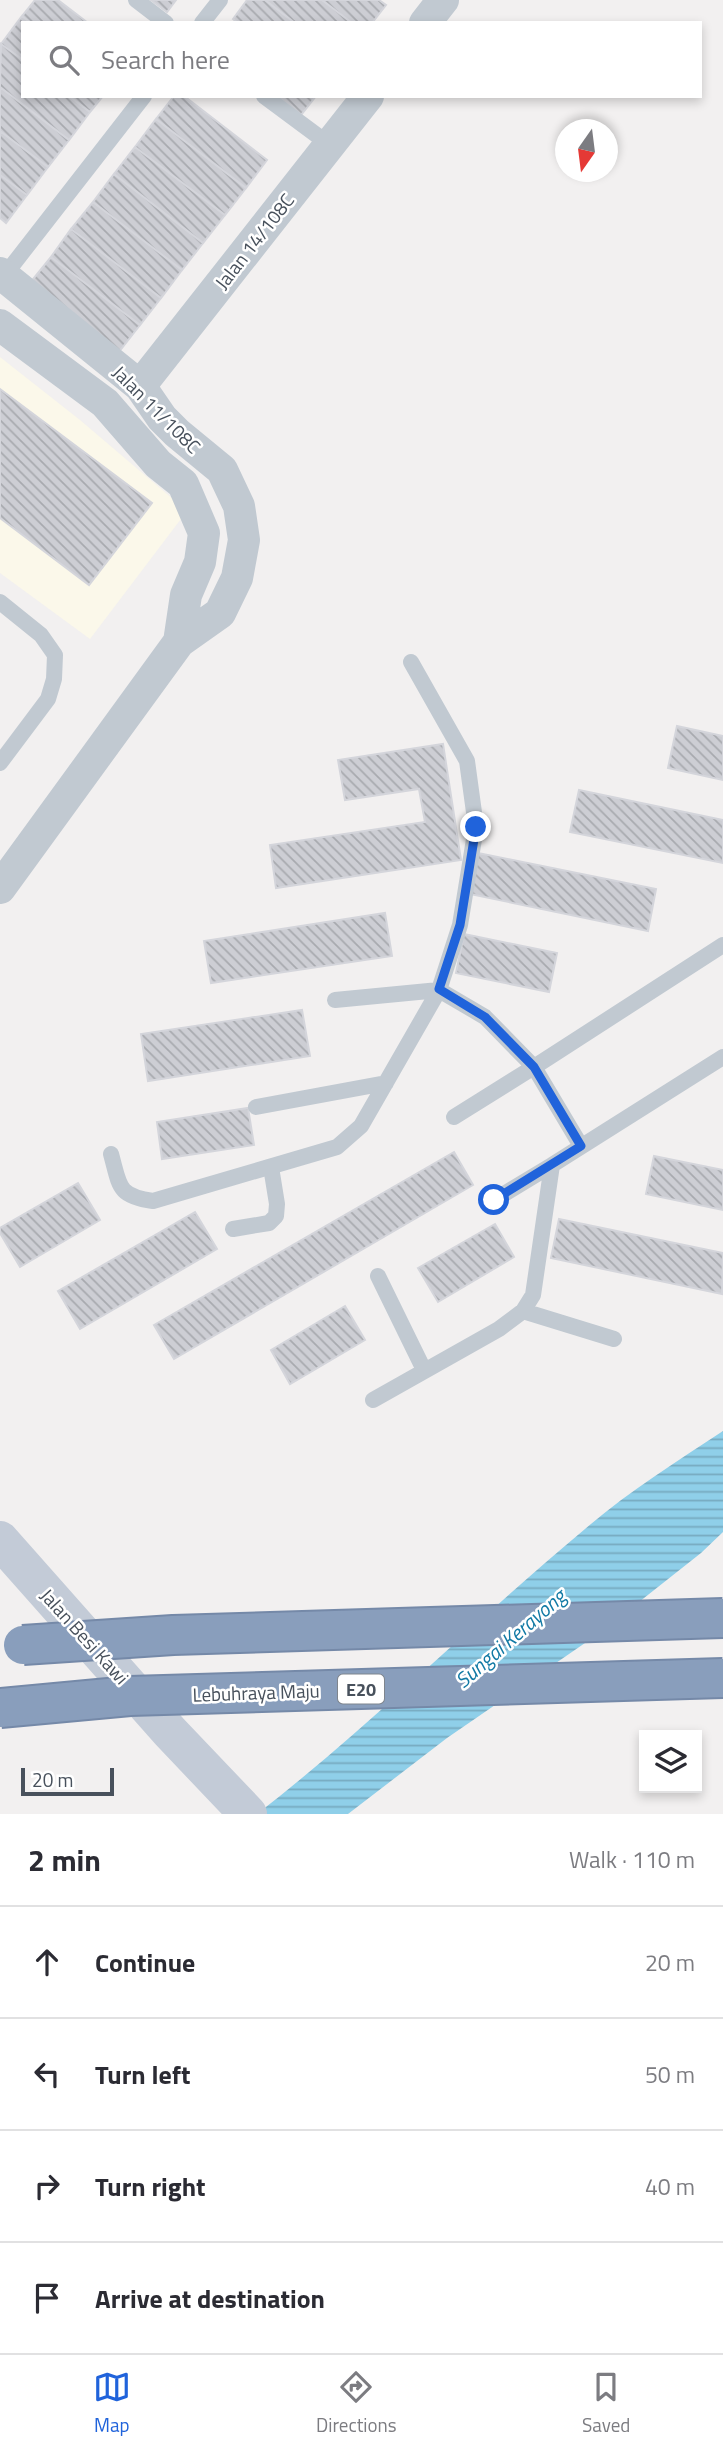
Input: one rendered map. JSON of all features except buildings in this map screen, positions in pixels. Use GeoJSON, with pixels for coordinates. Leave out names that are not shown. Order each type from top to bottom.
{"type":"FeatureCollection","features":[{"type":"Feature","properties":{"kind":"highway"},"geometry":{"type":"LineString","coordinates":[[23,1645],[173,1635],[723,1618]]}},
{"type":"Feature","properties":{"kind":"highway","name":"Lebuhraya Maju"},"geometry":{"type":"LineString","coordinates":[[0,1708],[130,1696],[723,1678]]}},
{"type":"Feature","properties":{"kind":"street"},"geometry":{"type":"LineString","coordinates":[[427,21],[443,0]]}},
{"type":"Feature","properties":{"kind":"street","name":"Jalan 14/108C"},"geometry":{"type":"LineString","coordinates":[[140,386],[366,98]]}},
{"type":"Feature","properties":{"kind":"street","name":"Jalan 11/108C"},"geometry":{"type":"LineString","coordinates":[[0,888],[179,642],[220,613],[237,578],[244,540],[239,506],[222,470],[162,418],[140,386],[2,274]]}},
{"type":"Feature","properties":{"kind":"street","name":"Jalan 11/108C"},"geometry":{"type":"LineString","coordinates":[[0,325],[104,402],[158,464],[183,484],[204,533],[200,562],[186,596],[179,642]]}},
{"type":"Feature","properties":{"kind":"street","name":"Jalan Besi Kawi"},"geometry":{"type":"LineString","coordinates":[[0,1540],[170,1732],[248,1814]]}},
{"type":"Feature","properties":{"kind":"lane"},"geometry":{"type":"LineString","coordinates":[[135,0],[163,21]]}},
{"type":"Feature","properties":{"kind":"lane"},"geometry":{"type":"LineString","coordinates":[[204,21],[220,0]]}},
{"type":"Feature","properties":{"kind":"lane"},"geometry":{"type":"LineString","coordinates":[[2,274],[142,98]]}},
{"type":"Feature","properties":{"kind":"lane"},"geometry":{"type":"LineString","coordinates":[[267,98],[330,145]]}},
{"type":"Feature","properties":{"kind":"lane"},"geometry":{"type":"LineString","coordinates":[[0,602],[41,635],[55,655],[54,679],[48,699],[0,763]]}},
{"type":"Feature","properties":{"kind":"lane"},"geometry":{"type":"LineString","coordinates":[[111,1154],[121,1189],[134,1199],[153,1201],[337,1147],[361,1126],[439,989],[460,925],[476,827],[467,761],[411,662]]}},
{"type":"Feature","properties":{"kind":"lane"},"geometry":{"type":"LineString","coordinates":[[454,1117],[723,945]]}},
{"type":"Feature","properties":{"kind":"lane"},"geometry":{"type":"LineString","coordinates":[[335,1000],[439,989],[485,1017],[534,1067],[581,1146]]}},
{"type":"Feature","properties":{"kind":"lane"},"geometry":{"type":"LineString","coordinates":[[494,1200],[723,1057]]}},
{"type":"Feature","properties":{"kind":"lane"},"geometry":{"type":"LineString","coordinates":[[256,1107],[386,1083]]}},
{"type":"Feature","properties":{"kind":"lane"},"geometry":{"type":"LineString","coordinates":[[373,1400],[499,1329],[523,1311],[533,1295],[552,1165]]}},
{"type":"Feature","properties":{"kind":"lane"},"geometry":{"type":"LineString","coordinates":[[233,1229],[269,1223],[276,1216],[277,1204],[271,1167]]}},
{"type":"Feature","properties":{"kind":"lane"},"geometry":{"type":"LineString","coordinates":[[377,1276],[424,1370]]}},
{"type":"Feature","properties":{"kind":"lane"},"geometry":{"type":"LineString","coordinates":[[523,1311],[614,1339]]}},
{"type":"Feature","properties":{"kind":"shaded area"},"geometry":{"type":"Polygon","coordinates":[[[0,357],[80,420],[187,511],[90,639],[0,573],[0,357]]]}},
{"type":"Feature","properties":{"kind":"water","name":"Sungai Kerayong"},"geometry":{"type":"Polygon","coordinates":[[[723,1431],[723,1532],[701,1553],[601,1632],[447,1738],[348,1814],[257,1814],[341,1745],[601,1515],[723,1431]]]}},
{"type":"Feature","properties":{"kind":"route"},"geometry":{"type":"LineString","coordinates":[[476,827],[460,925],[439,989],[485,1017],[534,1067],[581,1146],[494,1200]]}}]}
